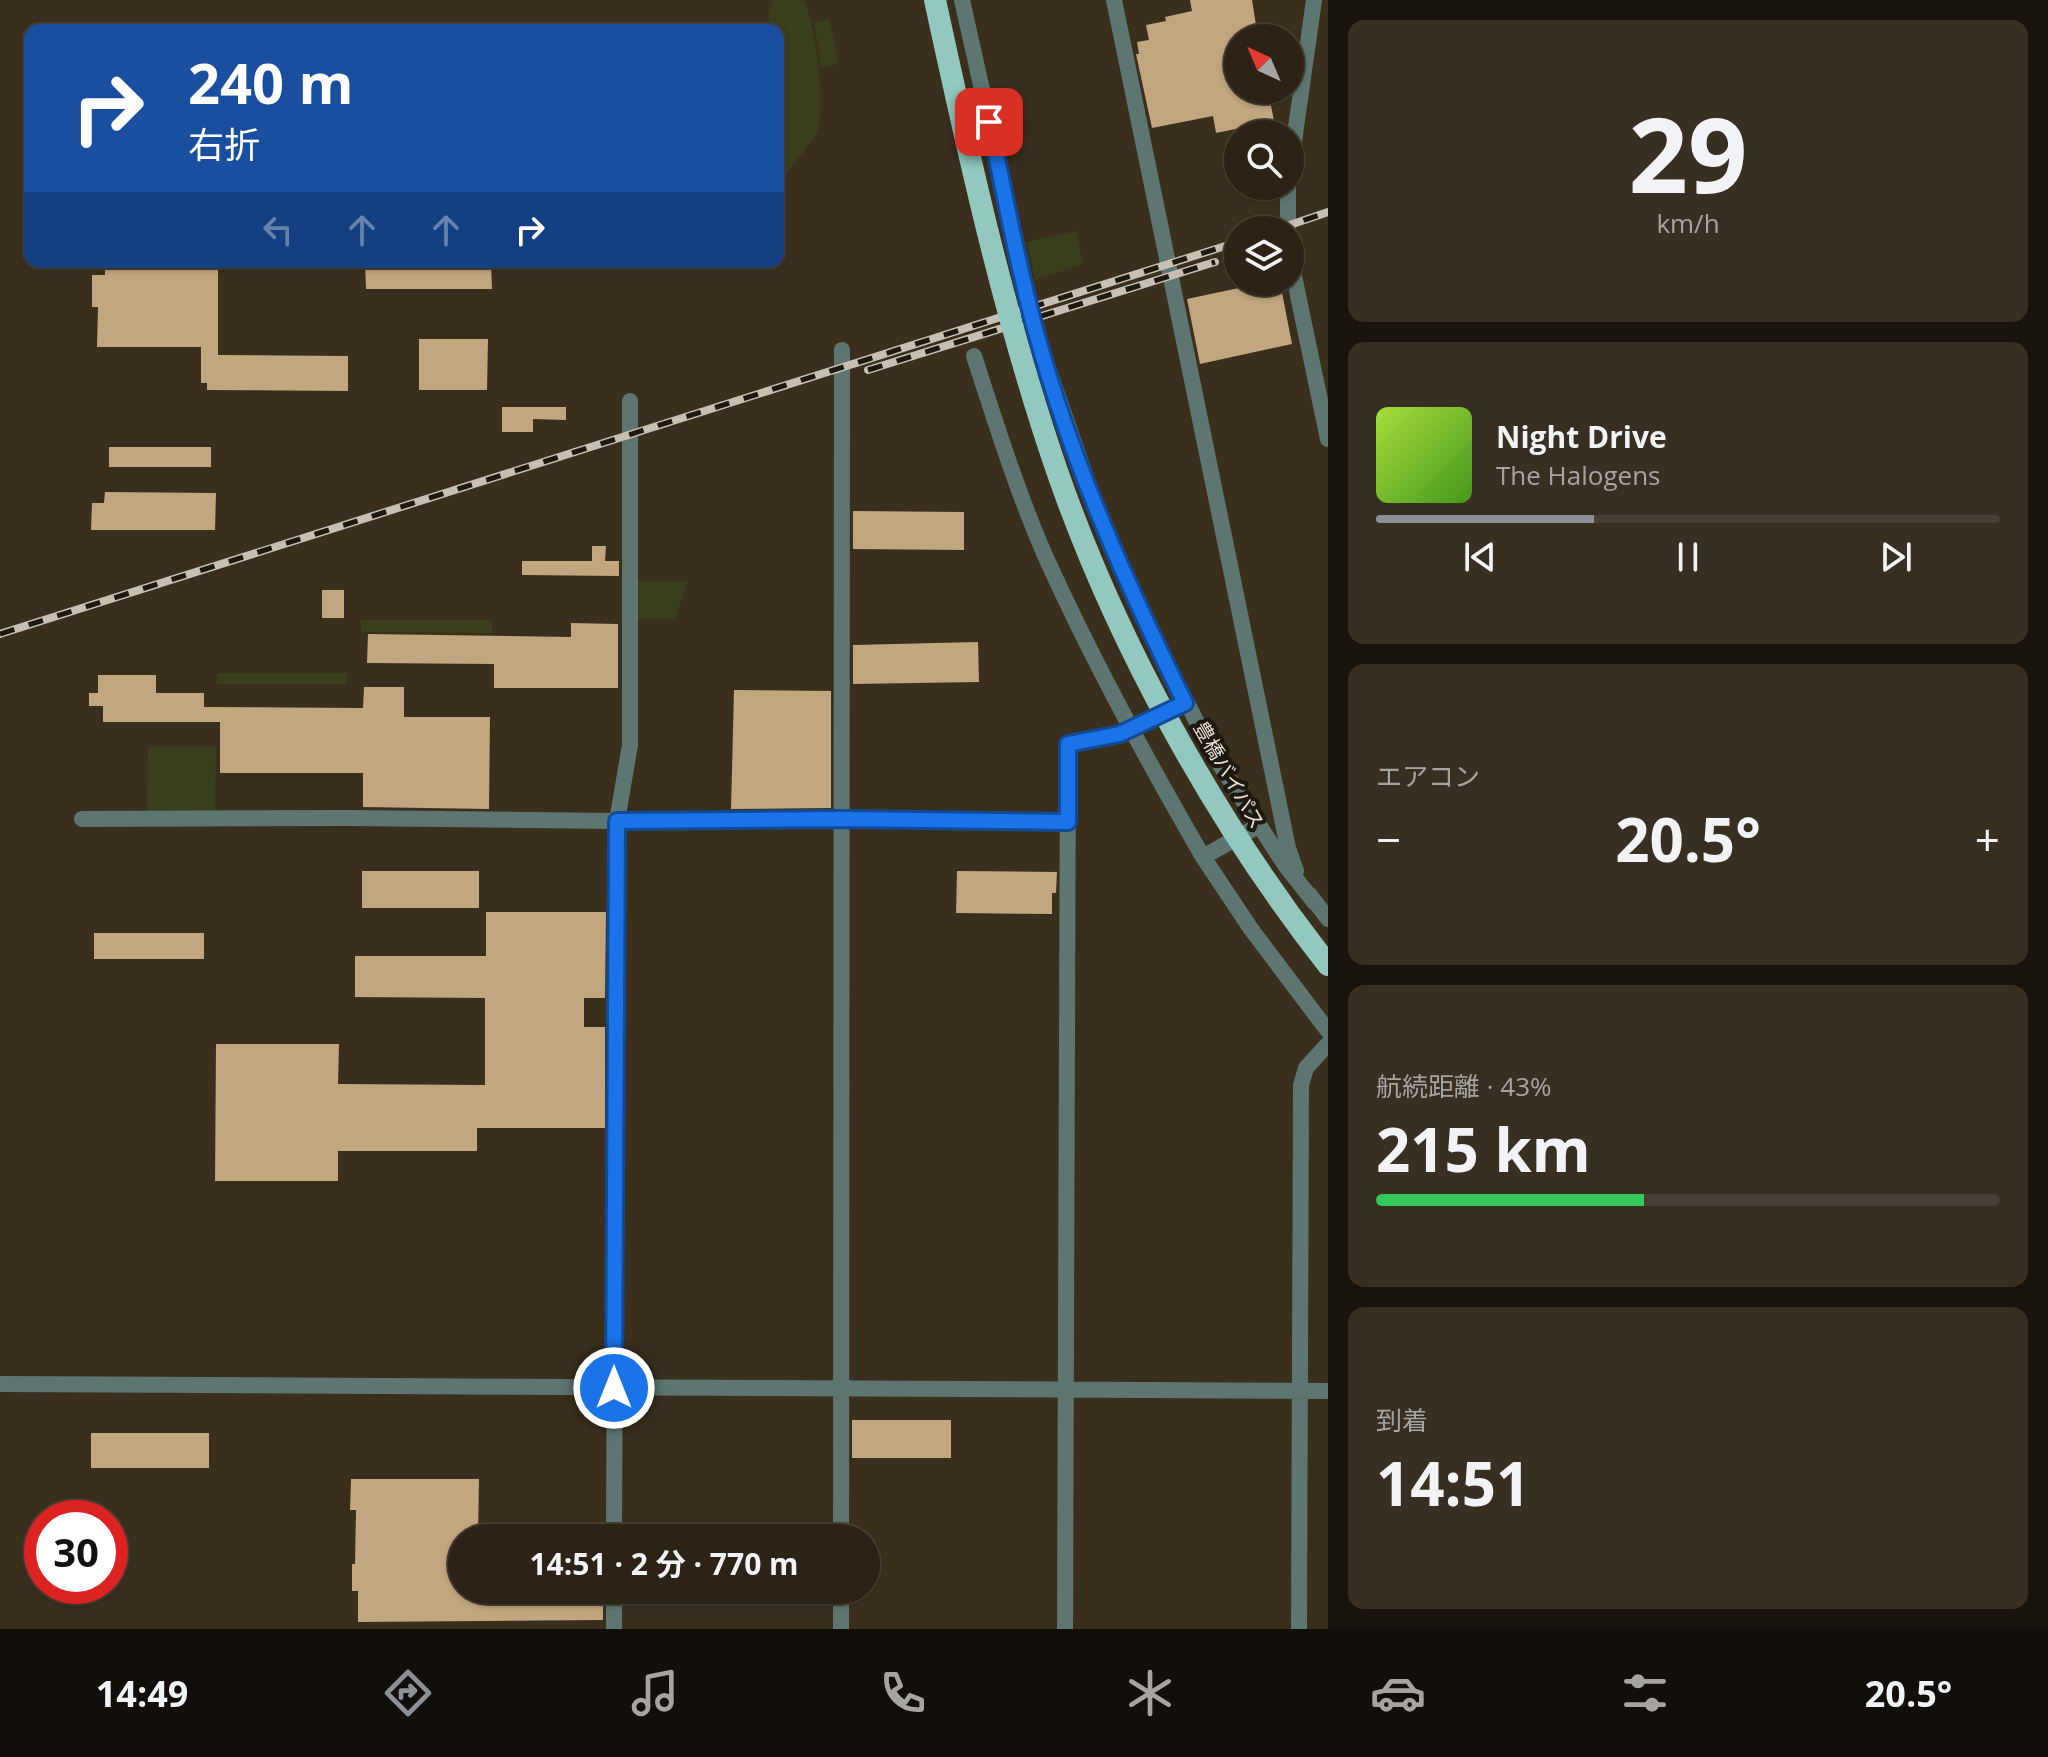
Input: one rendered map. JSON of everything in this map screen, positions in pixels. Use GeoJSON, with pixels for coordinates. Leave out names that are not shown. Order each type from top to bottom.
{"type":"FeatureCollection","features":[{"type":"Feature","properties":{"kind":"highway","name":"豊橋バイパス"},"geometry":{"type":"LineString","coordinates":[[935,0],[1005,300],[1057,469],[1101,585],[1155,697],[1243,846],[1328,965]]}},
{"type":"Feature","properties":{"kind":"highway","name":"豊橋バイパス"},"geometry":{"type":"LineString","coordinates":[[944,0],[971,126],[1041,392],[1112,581],[1165,692],[1236,814],[1328,950]]}},
{"type":"Feature","properties":{"kind":"street"},"geometry":{"type":"LineString","coordinates":[[962,0],[1037,336],[1096,506],[1136,602],[1213,754],[1258,826],[1328,919]]}},
{"type":"Feature","properties":{"kind":"street"},"geometry":{"type":"LineString","coordinates":[[1114,0],[1288,848],[1293,864],[1315,903]]}},
{"type":"Feature","properties":{"kind":"street"},"geometry":{"type":"LineString","coordinates":[[1297,120],[1314,0]]}},
{"type":"Feature","properties":{"kind":"street"},"geometry":{"type":"LineString","coordinates":[[1298,296],[1328,439]]}},
{"type":"Feature","properties":{"kind":"street"},"geometry":{"type":"LineString","coordinates":[[841,1524],[842,350]]}},
{"type":"Feature","properties":{"kind":"street"},"geometry":{"type":"LineString","coordinates":[[974,356],[1043,550],[1129,728],[1203,857],[1251,929],[1328,1031]]}},
{"type":"Feature","properties":{"kind":"street"},"geometry":{"type":"LineString","coordinates":[[614,1524],[617,821],[630,745],[630,401]]}},
{"type":"Feature","properties":{"kind":"street"},"geometry":{"type":"LineString","coordinates":[[1065,1629],[1068,744],[1120,734],[1185,703]]}},
{"type":"Feature","properties":{"kind":"street"},"geometry":{"type":"LineString","coordinates":[[82,819],[1068,822]]}},
{"type":"Feature","properties":{"kind":"street"},"geometry":{"type":"LineString","coordinates":[[1203,857],[1258,826]]}},
{"type":"Feature","properties":{"kind":"street"},"geometry":{"type":"LineString","coordinates":[[1299,1629],[1301,1085],[1306,1068],[1328,1044]]}},
{"type":"Feature","properties":{"kind":"street"},"geometry":{"type":"LineString","coordinates":[[0,1384],[1328,1391]]}},
{"type":"Feature","properties":{"kind":"street"},"geometry":{"type":"LineString","coordinates":[[614,1604],[614,1629]]}},
{"type":"Feature","properties":{"kind":"street"},"geometry":{"type":"LineString","coordinates":[[841,1604],[841,1629]]}},
{"type":"Feature","properties":{"kind":"green space"},"geometry":{"type":"Polygon","coordinates":[[[773,0],[803,0],[812,26],[820,87],[816,134],[784,176],[784,24],[769,24],[773,0]]]}},
{"type":"Feature","properties":{"kind":"green space"},"geometry":{"type":"Polygon","coordinates":[[[829,19],[839,64],[821,67],[814,22],[829,19]]]}},
{"type":"Feature","properties":{"kind":"green space"},"geometry":{"type":"Polygon","coordinates":[[[1076,231],[1083,264],[1035,280],[1027,242],[1076,231]]]}},
{"type":"Feature","properties":{"kind":"green space"},"geometry":{"type":"Polygon","coordinates":[[[637,581],[688,581],[675,619],[637,619],[637,581]]]}},
{"type":"Feature","properties":{"kind":"green space"},"geometry":{"type":"Polygon","coordinates":[[[361,620],[492,620],[492,633],[361,632],[361,620]]]}},
{"type":"Feature","properties":{"kind":"green space"},"geometry":{"type":"Polygon","coordinates":[[[217,673],[347,673],[346,684],[217,684],[217,673]]]}},
{"type":"Feature","properties":{"kind":"green space"},"geometry":{"type":"Polygon","coordinates":[[[148,747],[216,747],[215,815],[147,815],[148,747]]]}},
{"type":"Feature","properties":{"kind":"building"},"geometry":{"type":"Polygon","coordinates":[[[1190,0],[1252,0],[1256,24],[1224,24],[1224,104],[1271,104],[1274,120],[1224,120],[1224,131],[1216,133],[1213,116],[1152,128],[1136,54],[1139,54],[1137,42],[1149,40],[1146,25],[1192,11],[1190,0]]]}},
{"type":"Feature","properties":{"kind":"building"},"geometry":{"type":"Polygon","coordinates":[[[105,268],[218,268],[218,355],[348,356],[348,391],[207,390],[207,383],[201,383],[201,347],[97,347],[98,307],[92,307],[92,275],[105,275],[105,268]]]}},
{"type":"Feature","properties":{"kind":"building"},"geometry":{"type":"Polygon","coordinates":[[[365,268],[491,268],[492,289],[366,289],[365,268]]]}},
{"type":"Feature","properties":{"kind":"building"},"geometry":{"type":"Polygon","coordinates":[[[1224,291],[1224,296],[1283,296],[1292,344],[1200,364],[1187,299],[1224,291]]]}},
{"type":"Feature","properties":{"kind":"building"},"geometry":{"type":"Polygon","coordinates":[[[419,339],[488,339],[487,390],[419,390],[419,339]]]}},
{"type":"Feature","properties":{"kind":"building"},"geometry":{"type":"Polygon","coordinates":[[[502,407],[566,407],[566,420],[533,419],[533,432],[502,432],[502,407]]]}},
{"type":"Feature","properties":{"kind":"building"},"geometry":{"type":"Polygon","coordinates":[[[109,447],[211,447],[211,467],[109,467],[109,447]]]}},
{"type":"Feature","properties":{"kind":"building"},"geometry":{"type":"Polygon","coordinates":[[[105,492],[216,493],[215,530],[91,530],[92,503],[104,503],[105,492]]]}},
{"type":"Feature","properties":{"kind":"building"},"geometry":{"type":"Polygon","coordinates":[[[853,511],[964,512],[964,550],[853,549],[853,511]]]}},
{"type":"Feature","properties":{"kind":"building"},"geometry":{"type":"Polygon","coordinates":[[[592,546],[606,546],[605,561],[619,561],[619,576],[522,575],[522,561],[592,561],[592,546]]]}},
{"type":"Feature","properties":{"kind":"building"},"geometry":{"type":"Polygon","coordinates":[[[322,590],[344,590],[344,618],[322,618],[322,590]]]}},
{"type":"Feature","properties":{"kind":"building"},"geometry":{"type":"Polygon","coordinates":[[[571,623],[618,624],[618,688],[494,688],[494,664],[367,663],[368,634],[571,637],[571,623]]]}},
{"type":"Feature","properties":{"kind":"building"},"geometry":{"type":"Polygon","coordinates":[[[978,642],[979,682],[853,684],[853,645],[978,642]]]}},
{"type":"Feature","properties":{"kind":"building"},"geometry":{"type":"Polygon","coordinates":[[[98,675],[156,675],[156,693],[204,693],[204,707],[363,708],[364,687],[404,687],[404,717],[490,717],[489,809],[363,807],[363,773],[220,773],[220,722],[103,722],[103,706],[89,706],[89,693],[98,693],[98,675]]]}},
{"type":"Feature","properties":{"kind":"building"},"geometry":{"type":"Polygon","coordinates":[[[734,690],[831,691],[831,808],[731,809],[734,690]]]}},
{"type":"Feature","properties":{"kind":"building"},"geometry":{"type":"Polygon","coordinates":[[[362,871],[479,871],[479,908],[362,908],[362,871]]]}},
{"type":"Feature","properties":{"kind":"building"},"geometry":{"type":"Polygon","coordinates":[[[957,871],[1057,872],[1056,893],[1052,893],[1052,914],[956,913],[957,871]]]}},
{"type":"Feature","properties":{"kind":"building"},"geometry":{"type":"Polygon","coordinates":[[[486,912],[606,912],[605,998],[584,998],[584,1027],[605,1027],[605,1128],[477,1128],[477,1151],[338,1151],[338,1181],[215,1181],[216,1044],[339,1044],[338,1084],[485,1085],[485,998],[355,997],[355,956],[486,956],[486,912]]]}},
{"type":"Feature","properties":{"kind":"building"},"geometry":{"type":"Polygon","coordinates":[[[94,933],[204,933],[204,959],[94,959],[94,933]]]}},
{"type":"Feature","properties":{"kind":"building"},"geometry":{"type":"Polygon","coordinates":[[[852,1420],[951,1420],[951,1458],[852,1458],[852,1420]]]}},
{"type":"Feature","properties":{"kind":"building"},"geometry":{"type":"Polygon","coordinates":[[[91,1433],[209,1433],[209,1468],[91,1468],[91,1433]]]}},
{"type":"Feature","properties":{"kind":"building"},"geometry":{"type":"Polygon","coordinates":[[[351,1479],[479,1479],[478,1524],[448,1524],[448,1604],[603,1604],[603,1620],[358,1622],[358,1591],[352,1591],[356,1510],[350,1510],[351,1479]]]}},
{"type":"Feature","properties":{"kind":"building"},"geometry":{"type":"Polygon","coordinates":[[[729,1604],[830,1604],[830,1606],[729,1604]]]}},
{"type":"Feature","properties":{"kind":"railway"},"geometry":{"type":"LineString","coordinates":[[1304,220],[1328,212]]}},
{"type":"Feature","properties":{"kind":"railway"},"geometry":{"type":"LineString","coordinates":[[0,634],[1224,246]]}},
{"type":"Feature","properties":{"kind":"railway"},"geometry":{"type":"LineString","coordinates":[[868,370],[1215,262]]}},
{"type":"Feature","properties":{"kind":"route"},"geometry":{"type":"LineString","coordinates":[[614,1388],[617,821],[842,819],[1068,822],[1068,744],[1120,734],[1185,703],[1136,602],[1096,506],[1062,411],[1037,336],[989,122]]}}]}
